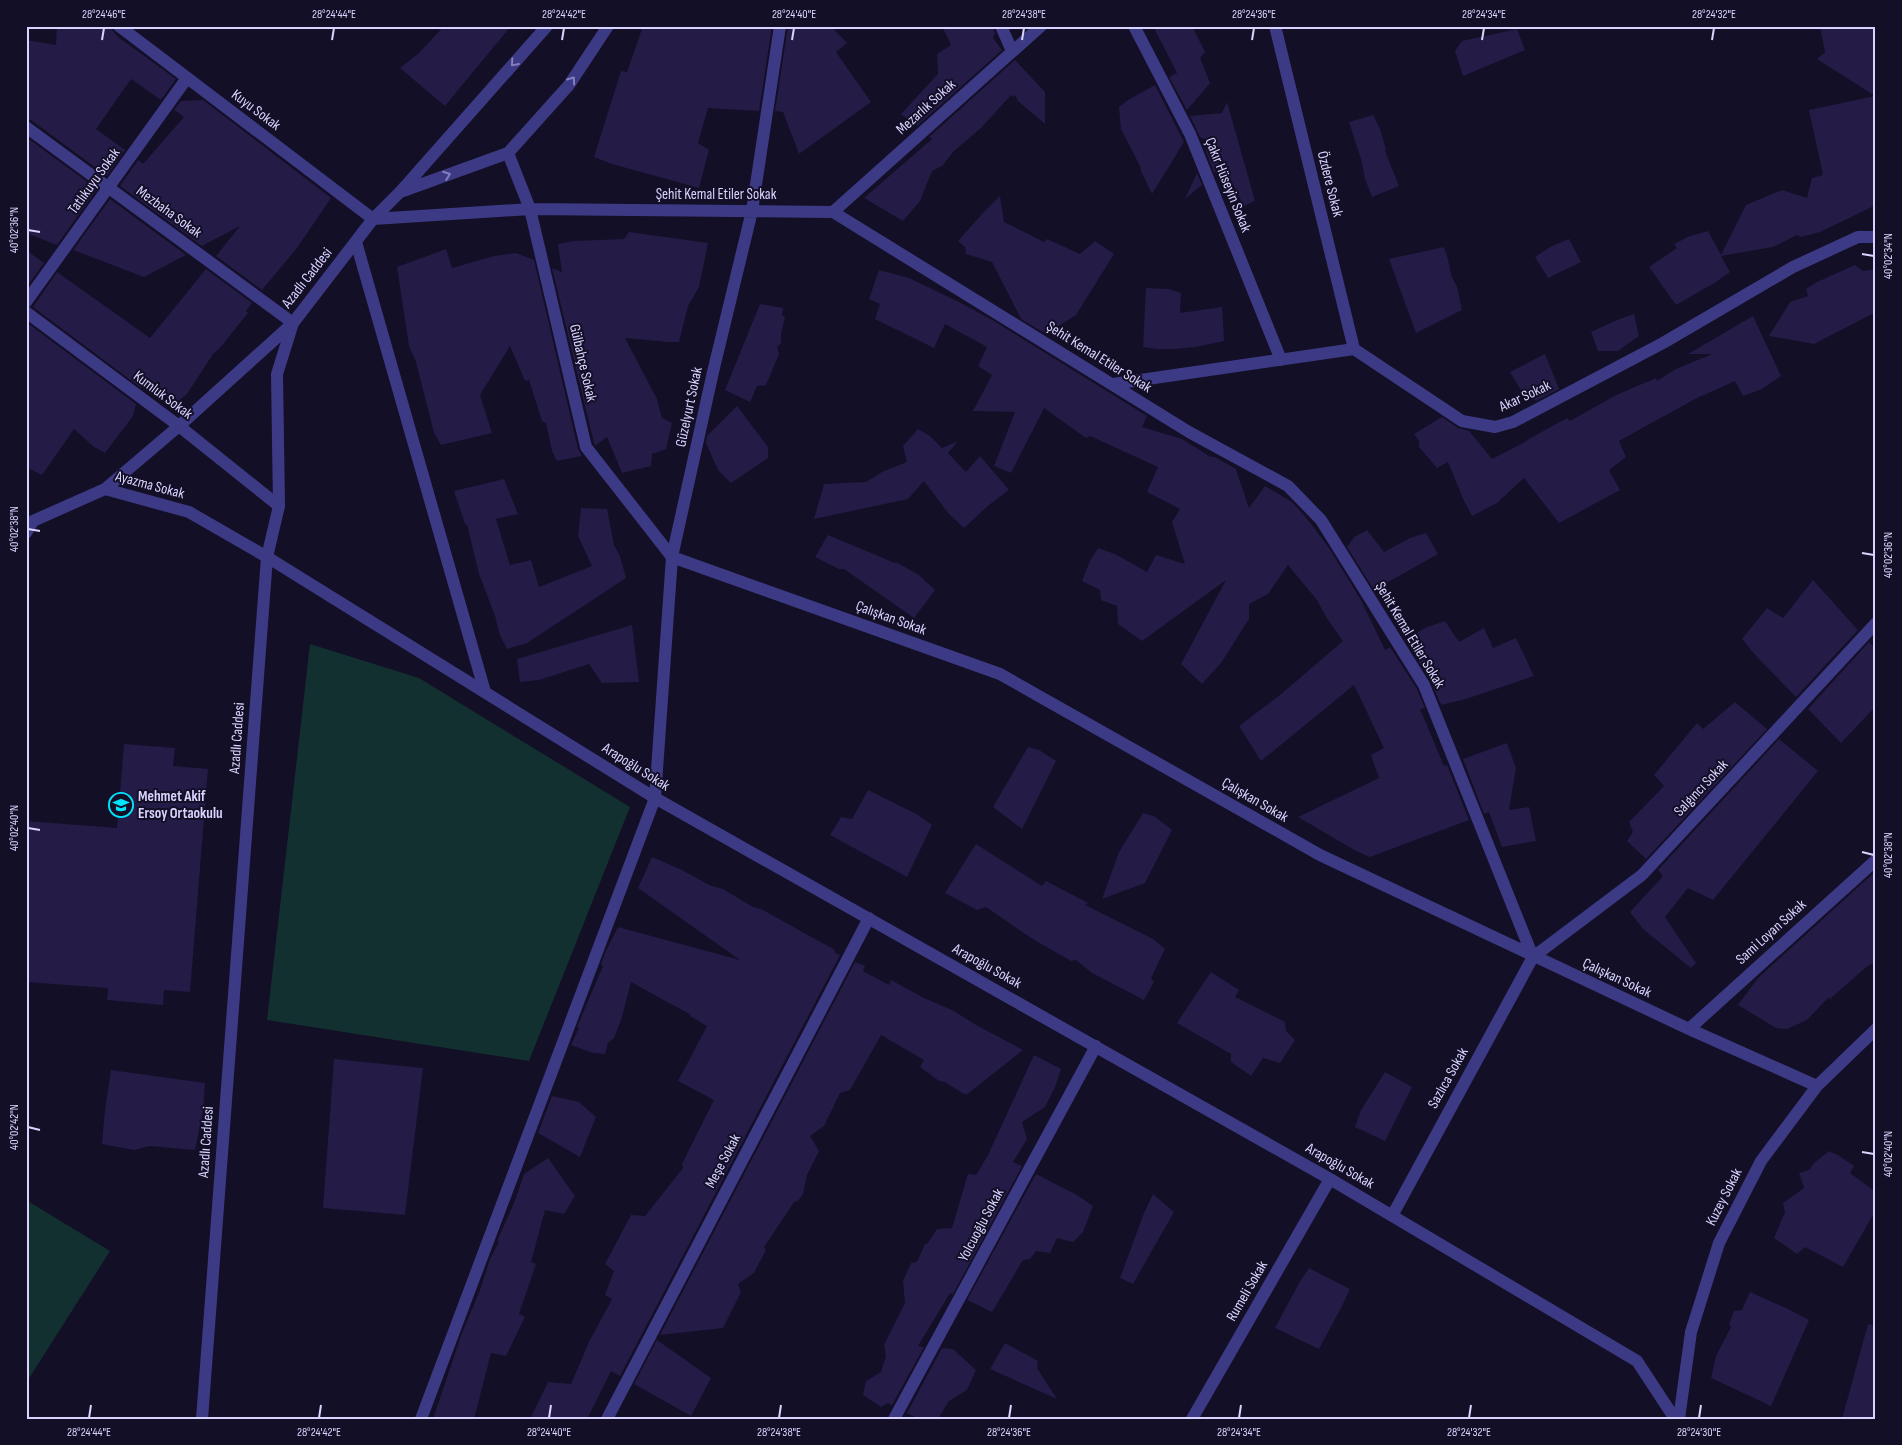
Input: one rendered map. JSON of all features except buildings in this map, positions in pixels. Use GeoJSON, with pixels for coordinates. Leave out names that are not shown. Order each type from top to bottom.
{"type":"FeatureCollection","features":[{"type":"Feature","properties":{"kind":"street","name":"Kuyu Sokak"},"geometry":{"type":"LineString","coordinates":[[119,26],[373,219]]}},
{"type":"Feature","properties":{"kind":"street","name":"Azadlı Caddesi"},"geometry":{"type":"LineString","coordinates":[[202,1419],[267,557],[279,506],[277,374],[292,323],[373,219],[401,191],[547,26]]}},
{"type":"Feature","properties":{"kind":"street","name":"Azadlı Caddesi"},"geometry":{"type":"LineString","coordinates":[[401,191],[508,153],[569,85],[608,26]]}},
{"type":"Feature","properties":{"kind":"street","name":"Güzelyurt Sokak"},"geometry":{"type":"LineString","coordinates":[[421,1419],[655,798],[672,556],[713,372],[752,211],[780,26]]}},
{"type":"Feature","properties":{"kind":"street"},"geometry":{"type":"LineString","coordinates":[[1001,26],[1012,51]]}},
{"type":"Feature","properties":{"kind":"street","name":"Mezarlık Sokak"},"geometry":{"type":"LineString","coordinates":[[833,212],[1041,26]]}},
{"type":"Feature","properties":{"kind":"street","name":"Çakır Hüseyin Sokak"},"geometry":{"type":"LineString","coordinates":[[1134,26],[1190,134],[1281,360]]}},
{"type":"Feature","properties":{"kind":"street","name":"Özdere Sokak"},"geometry":{"type":"LineString","coordinates":[[1275,26],[1354,349]]}},
{"type":"Feature","properties":{"kind":"street","name":"Tatlıkuyu Sokak"},"geometry":{"type":"LineString","coordinates":[[26,302],[188,78]]}},
{"type":"Feature","properties":{"kind":"street","name":"Mezbaha Sokak"},"geometry":{"type":"LineString","coordinates":[[26,127],[292,323]]}},
{"type":"Feature","properties":{"kind":"street","name":"Gülbahçe Sokak"},"geometry":{"type":"LineString","coordinates":[[508,153],[530,209],[586,447],[672,556]]}},
{"type":"Feature","properties":{"kind":"street","name":"Şehit Kemal Etiler Sokak"},"geometry":{"type":"LineString","coordinates":[[373,219],[530,209],[833,212],[1190,432],[1288,486],[1321,520],[1424,685],[1533,957]]}},
{"type":"Feature","properties":{"kind":"street","name":"Akar Sokak"},"geometry":{"type":"LineString","coordinates":[[1354,349],[1462,421],[1495,427],[1513,422],[1663,344],[1793,267],[1858,237],[1876,237]]}},
{"type":"Feature","properties":{"kind":"street"},"geometry":{"type":"LineString","coordinates":[[356,242],[484,692]]}},
{"type":"Feature","properties":{"kind":"street","name":"Kumluk Sokak"},"geometry":{"type":"LineString","coordinates":[[26,312],[179,426],[279,506]]}},
{"type":"Feature","properties":{"kind":"street"},"geometry":{"type":"LineString","coordinates":[[106,490],[292,323]]}},
{"type":"Feature","properties":{"kind":"street"},"geometry":{"type":"LineString","coordinates":[[1113,384],[1354,349]]}},
{"type":"Feature","properties":{"kind":"street","name":"Ayazma Sokak"},"geometry":{"type":"LineString","coordinates":[[26,532],[30,519],[106,490],[189,512],[267,557]]}},
{"type":"Feature","properties":{"kind":"street","name":"Çalışkan Sokak"},"geometry":{"type":"LineString","coordinates":[[672,556],[1000,674],[1320,856],[1688,1029],[1817,1086]]}},
{"type":"Feature","properties":{"kind":"street","name":"Arapoğlu Sokak"},"geometry":{"type":"LineString","coordinates":[[267,557],[655,798],[1330,1179],[1637,1361],[1675,1419]]}},
{"type":"Feature","properties":{"kind":"street","name":"Salgıncı Sokak"},"geometry":{"type":"LineString","coordinates":[[1533,957],[1642,875],[1876,623]]}},
{"type":"Feature","properties":{"kind":"street","name":"Sami Loyan Sokak"},"geometry":{"type":"LineString","coordinates":[[1688,1029],[1876,860]]}},
{"type":"Feature","properties":{"kind":"street","name":"Meşe Sokak"},"geometry":{"type":"LineString","coordinates":[[607,1419],[869,918]]}},
{"type":"Feature","properties":{"kind":"street","name":"Sazlıca Sokak"},"geometry":{"type":"LineString","coordinates":[[1392,1216],[1533,957]]}},
{"type":"Feature","properties":{"kind":"street","name":"Kuzey Sokak"},"geometry":{"type":"LineString","coordinates":[[1679,1419],[1691,1332],[1719,1243],[1761,1161],[1817,1086],[1876,1029]]}},
{"type":"Feature","properties":{"kind":"street","name":"Yolcuoğlu Sokak"},"geometry":{"type":"LineString","coordinates":[[894,1419],[1096,1046]]}},
{"type":"Feature","properties":{"kind":"street","name":"Rumeli Sokak"},"geometry":{"type":"LineString","coordinates":[[1192,1419],[1330,1179]]}},
{"type":"Feature","properties":{"kind":"green space"},"geometry":{"type":"Polygon","coordinates":[[[310,644],[419,678],[630,807],[529,1061],[267,1020],[310,644]]]}},
{"type":"Feature","properties":{"kind":"green space"},"geometry":{"type":"Polygon","coordinates":[[[26,1200],[110,1251],[26,1383],[26,1200]]]}},
{"type":"Feature","properties":{"kind":"place","name":"Mehmet Akif Ersoy Ortaokulu"},"geometry":{"type":"Point","coordinates":[121,805]}}]}
